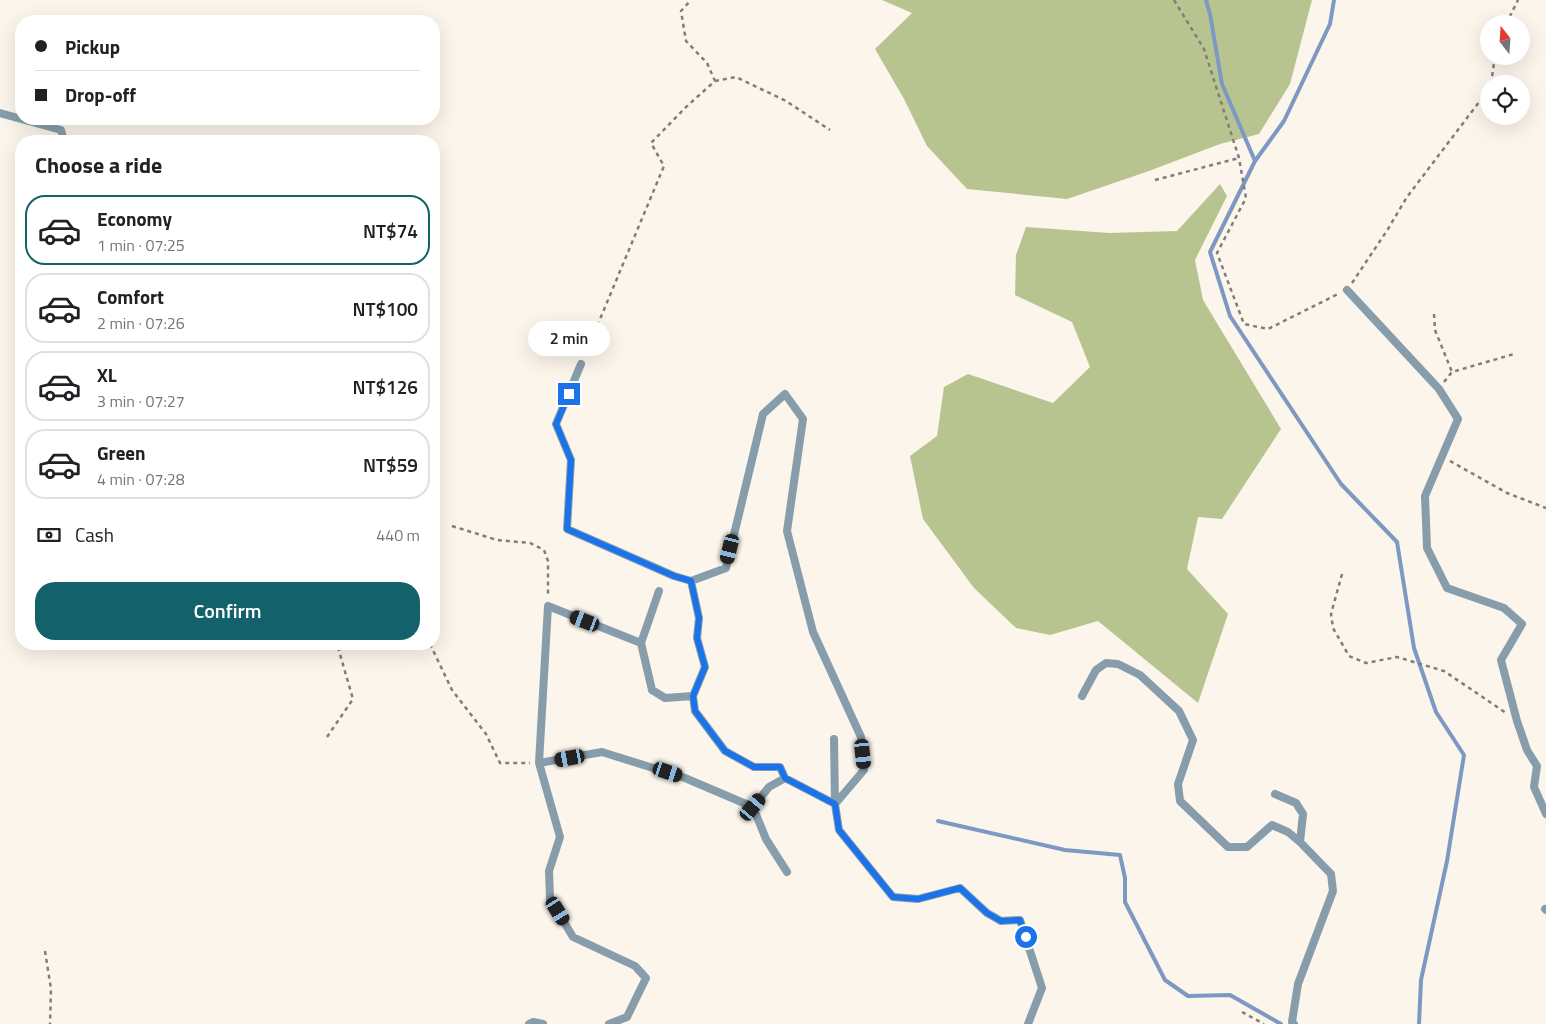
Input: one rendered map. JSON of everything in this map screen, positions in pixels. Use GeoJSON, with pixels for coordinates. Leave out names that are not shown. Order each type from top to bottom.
{"type":"FeatureCollection","features":[{"type":"Feature","properties":{"kind":"lane"},"geometry":{"type":"LineString","coordinates":[[0,112],[15,116]]}},
{"type":"Feature","properties":{"kind":"lane"},"geometry":{"type":"LineString","coordinates":[[44,125],[61,130],[62,135]]}},
{"type":"Feature","properties":{"kind":"lane"},"geometry":{"type":"LineString","coordinates":[[1347,290],[1439,389],[1458,419],[1425,496],[1427,548],[1447,588],[1504,608],[1522,624],[1501,660],[1517,721],[1527,750],[1536,766],[1534,787],[1546,814]]}},
{"type":"Feature","properties":{"kind":"lane"},"geometry":{"type":"LineString","coordinates":[[581,364],[556,424],[571,460],[567,529],[674,576],[691,581],[726,568],[763,414],[785,394],[803,419],[787,532],[813,632],[861,737],[864,770],[835,804]]}},
{"type":"Feature","properties":{"kind":"lane"},"geometry":{"type":"LineString","coordinates":[[691,581],[699,618],[697,638],[705,667],[693,696],[695,711],[725,751],[754,767],[780,767],[785,778],[835,804]]}},
{"type":"Feature","properties":{"kind":"lane"},"geometry":{"type":"LineString","coordinates":[[659,591],[641,643],[652,690],[665,698],[693,696]]}},
{"type":"Feature","properties":{"kind":"lane"},"geometry":{"type":"LineString","coordinates":[[609,1024],[627,1017],[646,978],[635,966],[574,937],[550,899],[549,871],[560,837],[539,763],[548,606],[641,643]]}},
{"type":"Feature","properties":{"kind":"lane"},"geometry":{"type":"LineString","coordinates":[[1082,696],[1096,670],[1106,663],[1118,664],[1140,676],[1179,711],[1193,740],[1178,784],[1180,801],[1228,847],[1247,847],[1272,825],[1288,832],[1331,874],[1333,891],[1298,984],[1292,1022],[1294,1024]]}},
{"type":"Feature","properties":{"kind":"lane"},"geometry":{"type":"LineString","coordinates":[[834,739],[835,804],[839,830],[893,897],[918,899],[960,888],[987,913],[1001,921],[1020,920],[1042,988],[1028,1024]]}},
{"type":"Feature","properties":{"kind":"lane"},"geometry":{"type":"LineString","coordinates":[[539,763],[602,752],[685,778],[753,807],[766,839],[787,872]]}},
{"type":"Feature","properties":{"kind":"lane"},"geometry":{"type":"LineString","coordinates":[[753,807],[769,787],[785,778]]}},
{"type":"Feature","properties":{"kind":"lane"},"geometry":{"type":"LineString","coordinates":[[1275,794],[1296,804],[1303,814],[1300,842]]}},
{"type":"Feature","properties":{"kind":"lane"},"geometry":{"type":"LineString","coordinates":[[529,1024],[533,1022],[543,1024]]}},
{"type":"Feature","properties":{"kind":"path"},"geometry":{"type":"LineString","coordinates":[[691,0],[681,11],[686,41],[707,63],[715,81]]}},
{"type":"Feature","properties":{"kind":"path"},"geometry":{"type":"LineString","coordinates":[[1174,0],[1204,49],[1239,158],[1246,198],[1217,253],[1244,324],[1268,329],[1347,290],[1407,197],[1480,101]]}},
{"type":"Feature","properties":{"kind":"path"},"geometry":{"type":"LineString","coordinates":[[1510,15],[1518,0]]}},
{"type":"Feature","properties":{"kind":"path"},"geometry":{"type":"LineString","coordinates":[[581,364],[664,166],[651,143],[686,107],[715,81],[736,77],[786,101],[830,130]]}},
{"type":"Feature","properties":{"kind":"path"},"geometry":{"type":"LineString","coordinates":[[1155,180],[1239,158]]}},
{"type":"Feature","properties":{"kind":"path"},"geometry":{"type":"LineString","coordinates":[[1434,314],[1435,330],[1452,372]]}},
{"type":"Feature","properties":{"kind":"path"},"geometry":{"type":"LineString","coordinates":[[1439,389],[1452,372],[1514,354]]}},
{"type":"Feature","properties":{"kind":"path"},"geometry":{"type":"LineString","coordinates":[[1442,457],[1507,493],[1546,508]]}},
{"type":"Feature","properties":{"kind":"path"},"geometry":{"type":"LineString","coordinates":[[452,526],[497,540],[530,543],[544,550],[548,561],[548,606]]}},
{"type":"Feature","properties":{"kind":"path"},"geometry":{"type":"LineString","coordinates":[[1342,574],[1331,614],[1333,628],[1349,656],[1366,663],[1397,657],[1444,671],[1517,721]]}},
{"type":"Feature","properties":{"kind":"path"},"geometry":{"type":"LineString","coordinates":[[327,737],[353,699],[339,650]]}},
{"type":"Feature","properties":{"kind":"path"},"geometry":{"type":"LineString","coordinates":[[433,650],[452,690],[486,734],[500,762],[539,763]]}},
{"type":"Feature","properties":{"kind":"path"},"geometry":{"type":"LineString","coordinates":[[45,951],[51,989],[50,1024]]}},
{"type":"Feature","properties":{"kind":"path"},"geometry":{"type":"LineString","coordinates":[[1242,1012],[1264,1024]]}},
{"type":"Feature","properties":{"kind":"green space"},"geometry":{"type":"Polygon","coordinates":[[[882,0],[1312,0],[1290,84],[1259,134],[1220,144],[1067,199],[967,189],[927,146],[904,99],[875,49],[912,13],[882,0]]]}},
{"type":"Feature","properties":{"kind":"green space"},"geometry":{"type":"Polygon","coordinates":[[[1220,184],[1227,196],[1195,260],[1203,300],[1281,429],[1222,519],[1198,517],[1187,569],[1228,614],[1198,703],[1098,621],[1050,635],[1016,628],[974,588],[923,519],[910,456],[937,436],[944,387],[968,374],[1053,403],[1090,367],[1072,322],[1015,295],[1016,255],[1026,227],[1109,233],[1177,231],[1220,184]]]}},
{"type":"Feature","properties":{"kind":"waterway"},"geometry":{"type":"LineString","coordinates":[[1206,0],[1222,84],[1255,161],[1210,252],[1230,316],[1341,484],[1397,542],[1414,648],[1436,712],[1464,755],[1447,861],[1421,980],[1419,1024]]}},
{"type":"Feature","properties":{"kind":"waterway"},"geometry":{"type":"LineString","coordinates":[[1255,161],[1284,121],[1330,24],[1334,0]]}},
{"type":"Feature","properties":{"kind":"waterway"},"geometry":{"type":"LineString","coordinates":[[938,821],[1065,850],[1120,855],[1125,878],[1125,902],[1165,980],[1188,996],[1230,995],[1281,1024]]}},
{"type":"Feature","properties":{"kind":"route"},"geometry":{"type":"LineString","coordinates":[[569,394],[556,424],[571,460],[567,529],[674,576],[691,581],[699,618],[697,638],[705,667],[693,696],[695,711],[725,751],[754,767],[780,767],[785,778],[835,804],[839,830],[893,897],[918,899],[960,888],[987,913],[1001,921],[1020,920],[1026,937]]}}]}
